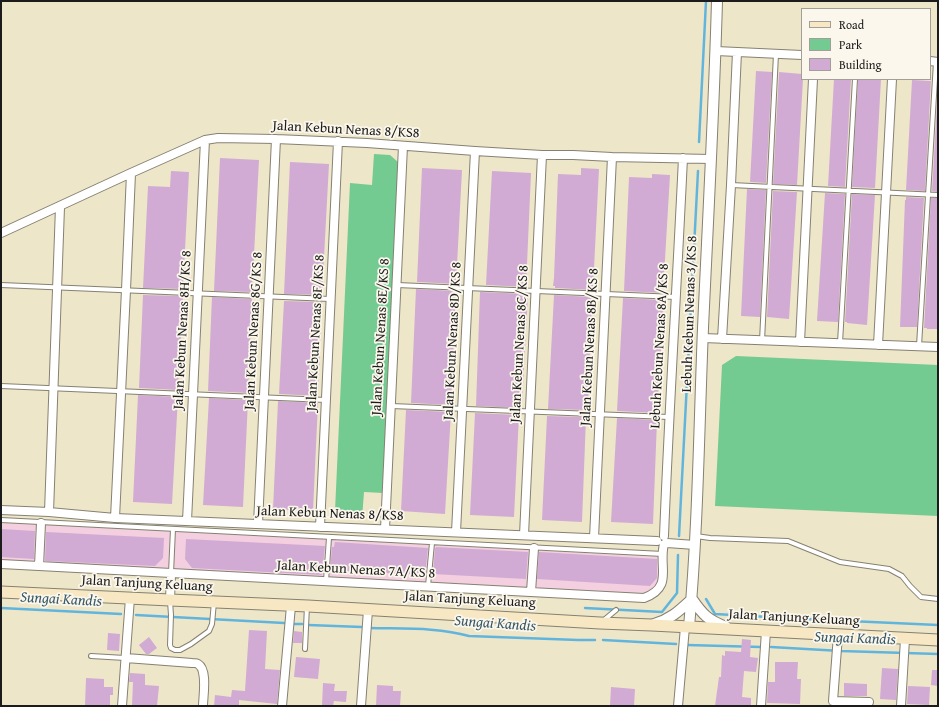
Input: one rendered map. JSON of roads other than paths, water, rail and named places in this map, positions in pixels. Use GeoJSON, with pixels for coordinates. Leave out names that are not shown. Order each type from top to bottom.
{"type":"FeatureCollection","features":[{"type":"Feature","properties":{"kind":"main road","name":"Jalan Tanjung Keluang"},"geometry":{"type":"LineString","coordinates":[[1,592],[170,600],[213,608],[308,606],[905,640],[938,640]]}},
{"type":"Feature","properties":{"kind":"street","name":"Lebuh Kebun Nenas 3/KS 8"},"geometry":{"type":"LineString","coordinates":[[687,627],[692,599],[696,540],[717,1]]}},
{"type":"Feature","properties":{"kind":"street"},"geometry":{"type":"LineString","coordinates":[[716,51],[801,55]]}},
{"type":"Feature","properties":{"kind":"street"},"geometry":{"type":"LineString","coordinates":[[722,339],[737,52]]}},
{"type":"Feature","properties":{"kind":"street"},"geometry":{"type":"LineString","coordinates":[[800,342],[814,80]]}},
{"type":"Feature","properties":{"kind":"street"},"geometry":{"type":"LineString","coordinates":[[878,345],[892,80]]}},
{"type":"Feature","properties":{"kind":"street","name":"Jalan Kebun Nenas 8/KS8"},"geometry":{"type":"LineString","coordinates":[[1,233],[205,140],[218,138],[367,142],[403,146],[542,155],[573,154],[612,157],[711,159]]}},
{"type":"Feature","properties":{"kind":"street","name":"Jalan Kebun Nenas 8G/KS 8"},"geometry":{"type":"LineString","coordinates":[[258,524],[276,139]]}},
{"type":"Feature","properties":{"kind":"street","name":"Jalan Kebun Nenas 8H/KS 8"},"geometry":{"type":"LineString","coordinates":[[187,521],[205,140]]}},
{"type":"Feature","properties":{"kind":"street","name":"Jalan Kebun Nenas 8F/KS 8"},"geometry":{"type":"LineString","coordinates":[[320,527],[338,141]]}},
{"type":"Feature","properties":{"kind":"street","name":"Jalan Kebun Nenas 8E/KS 8"},"geometry":{"type":"LineString","coordinates":[[385,529],[403,146]]}},
{"type":"Feature","properties":{"kind":"street","name":"Jalan Kebun Nenas 8D/KS 8"},"geometry":{"type":"LineString","coordinates":[[456,532],[475,151]]}},
{"type":"Feature","properties":{"kind":"street","name":"Jalan Kebun Nenas 8C/KS 8"},"geometry":{"type":"LineString","coordinates":[[524,535],[542,155]]}},
{"type":"Feature","properties":{"kind":"street","name":"Jalan Kebun Nenas 8B/KS 8"},"geometry":{"type":"LineString","coordinates":[[594,538],[612,157]]}},
{"type":"Feature","properties":{"kind":"street","name":"Lebuh Kebun Nenas 8A/KS 8"},"geometry":{"type":"LineString","coordinates":[[663,540],[683,158]]}},
{"type":"Feature","properties":{"kind":"street"},"geometry":{"type":"LineString","coordinates":[[115,518],[130,173]]}},
{"type":"Feature","properties":{"kind":"street"},"geometry":{"type":"LineString","coordinates":[[50,512],[60,207]]}},
{"type":"Feature","properties":{"kind":"street"},"geometry":{"type":"LineString","coordinates":[[703,338],[938,347]]}},
{"type":"Feature","properties":{"kind":"street","name":"Jalan Kebun Nenas 8/KS8"},"geometry":{"type":"LineString","coordinates":[[1,510],[50,512],[115,518],[320,527],[594,538],[696,540]]}},
{"type":"Feature","properties":{"kind":"street"},"geometry":{"type":"LineString","coordinates":[[39,566],[41,522]]}},
{"type":"Feature","properties":{"kind":"street","name":"Jalan Kebun Nenas 7A/KS 8"},"geometry":{"type":"LineString","coordinates":[[1,564],[644,598],[650,596],[660,588],[663,581],[663,540]]}},
{"type":"Feature","properties":{"kind":"street"},"geometry":{"type":"LineString","coordinates":[[531,592],[534,548]]}},
{"type":"Feature","properties":{"kind":"street"},"geometry":{"type":"LineString","coordinates":[[170,600],[171,574]]}},
{"type":"Feature","properties":{"kind":"street"},"geometry":{"type":"LineString","coordinates":[[122,706],[130,598]]}},
{"type":"Feature","properties":{"kind":"street"},"geometry":{"type":"LineString","coordinates":[[652,625],[669,618],[692,599],[707,618],[732,629]]}},
{"type":"Feature","properties":{"kind":"street"},"geometry":{"type":"LineString","coordinates":[[282,706],[291,606]]}},
{"type":"Feature","properties":{"kind":"street"},"geometry":{"type":"LineString","coordinates":[[361,706],[368,610]]}},
{"type":"Feature","properties":{"kind":"street"},"geometry":{"type":"LineString","coordinates":[[678,706],[687,627]]}},
{"type":"Feature","properties":{"kind":"street"},"geometry":{"type":"LineString","coordinates":[[761,706],[766,631]]}},
{"type":"Feature","properties":{"kind":"street"},"geometry":{"type":"LineString","coordinates":[[838,635],[833,701],[869,702]]}},
{"type":"Feature","properties":{"kind":"street"},"geometry":{"type":"LineString","coordinates":[[901,706],[905,640]]}},
{"type":"Feature","properties":{"kind":"street"},"geometry":{"type":"LineString","coordinates":[[126,658],[199,664],[204,671],[203,706]]}},
{"type":"Feature","properties":{"kind":"lane"},"geometry":{"type":"LineString","coordinates":[[762,341],[776,54]]}},
{"type":"Feature","properties":{"kind":"lane"},"geometry":{"type":"LineString","coordinates":[[919,347],[935,61]]}},
{"type":"Feature","properties":{"kind":"lane"},"geometry":{"type":"LineString","coordinates":[[840,344],[855,80]]}},
{"type":"Feature","properties":{"kind":"lane"},"geometry":{"type":"LineString","coordinates":[[731,185],[938,195]]}},
{"type":"Feature","properties":{"kind":"lane"},"geometry":{"type":"LineString","coordinates":[[1,285],[330,299]]}},
{"type":"Feature","properties":{"kind":"lane"},"geometry":{"type":"LineString","coordinates":[[397,285],[676,297]]}},
{"type":"Feature","properties":{"kind":"lane"},"geometry":{"type":"LineString","coordinates":[[1,386],[326,400]]}},
{"type":"Feature","properties":{"kind":"lane"},"geometry":{"type":"LineString","coordinates":[[391,406],[669,417]]}},
{"type":"Feature","properties":{"kind":"lane"},"geometry":{"type":"LineString","coordinates":[[1,520],[663,554]]}},
{"type":"Feature","properties":{"kind":"lane"},"geometry":{"type":"LineString","coordinates":[[171,574],[173,529]]}},
{"type":"Feature","properties":{"kind":"lane"},"geometry":{"type":"LineString","coordinates":[[326,581],[329,538]]}},
{"type":"Feature","properties":{"kind":"lane"},"geometry":{"type":"LineString","coordinates":[[696,540],[710,538],[788,541],[840,562],[890,569],[902,576],[921,597],[938,599]]}},
{"type":"Feature","properties":{"kind":"lane"},"geometry":{"type":"LineString","coordinates":[[428,586],[432,543]]}},
{"type":"Feature","properties":{"kind":"lane"},"geometry":{"type":"LineString","coordinates":[[170,600],[170,645],[171,648],[175,650],[180,650],[191,644],[208,631],[212,624],[213,608]]}},
{"type":"Feature","properties":{"kind":"lane"},"geometry":{"type":"LineString","coordinates":[[305,649],[308,606]]}},
{"type":"Feature","properties":{"kind":"lane"},"geometry":{"type":"LineString","coordinates":[[600,623],[616,610]]}},
{"type":"Feature","properties":{"kind":"lane"},"geometry":{"type":"LineString","coordinates":[[90,656],[126,658]]}},
{"type":"Feature","properties":{"kind":"waterway"},"geometry":{"type":"LineString","coordinates":[[699,142],[706,1]]}},
{"type":"Feature","properties":{"kind":"waterway"},"geometry":{"type":"LineString","coordinates":[[679,536],[698,171]]}},
{"type":"Feature","properties":{"kind":"waterway"},"geometry":{"type":"LineString","coordinates":[[585,608],[662,612],[677,593],[678,555]]}},
{"type":"Feature","properties":{"kind":"waterway"},"geometry":{"type":"LineString","coordinates":[[706,599],[715,614],[938,625]]}},
{"type":"Feature","properties":{"kind":"waterway","name":"Sungai Kandis"},"geometry":{"type":"LineString","coordinates":[[1,608],[121,614]]}},
{"type":"Feature","properties":{"kind":"waterway","name":"Sungai Kandis"},"geometry":{"type":"LineString","coordinates":[[136,615],[284,623]]}},
{"type":"Feature","properties":{"kind":"waterway","name":"Sungai Kandis"},"geometry":{"type":"LineString","coordinates":[[292,624],[302,624]]}},
{"type":"Feature","properties":{"kind":"waterway","name":"Sungai Kandis"},"geometry":{"type":"LineString","coordinates":[[308,625],[362,627]]}},
{"type":"Feature","properties":{"kind":"waterway","name":"Sungai Kandis"},"geometry":{"type":"LineString","coordinates":[[369,628],[445,631],[469,636],[595,640]]}},
{"type":"Feature","properties":{"kind":"waterway","name":"Sungai Kandis"},"geometry":{"type":"LineString","coordinates":[[603,640],[676,644]]}},
{"type":"Feature","properties":{"kind":"waterway","name":"Sungai Kandis"},"geometry":{"type":"LineString","coordinates":[[687,645],[761,647]]}},
{"type":"Feature","properties":{"kind":"waterway","name":"Sungai Kandis"},"geometry":{"type":"LineString","coordinates":[[771,647],[938,654]]}}]}
